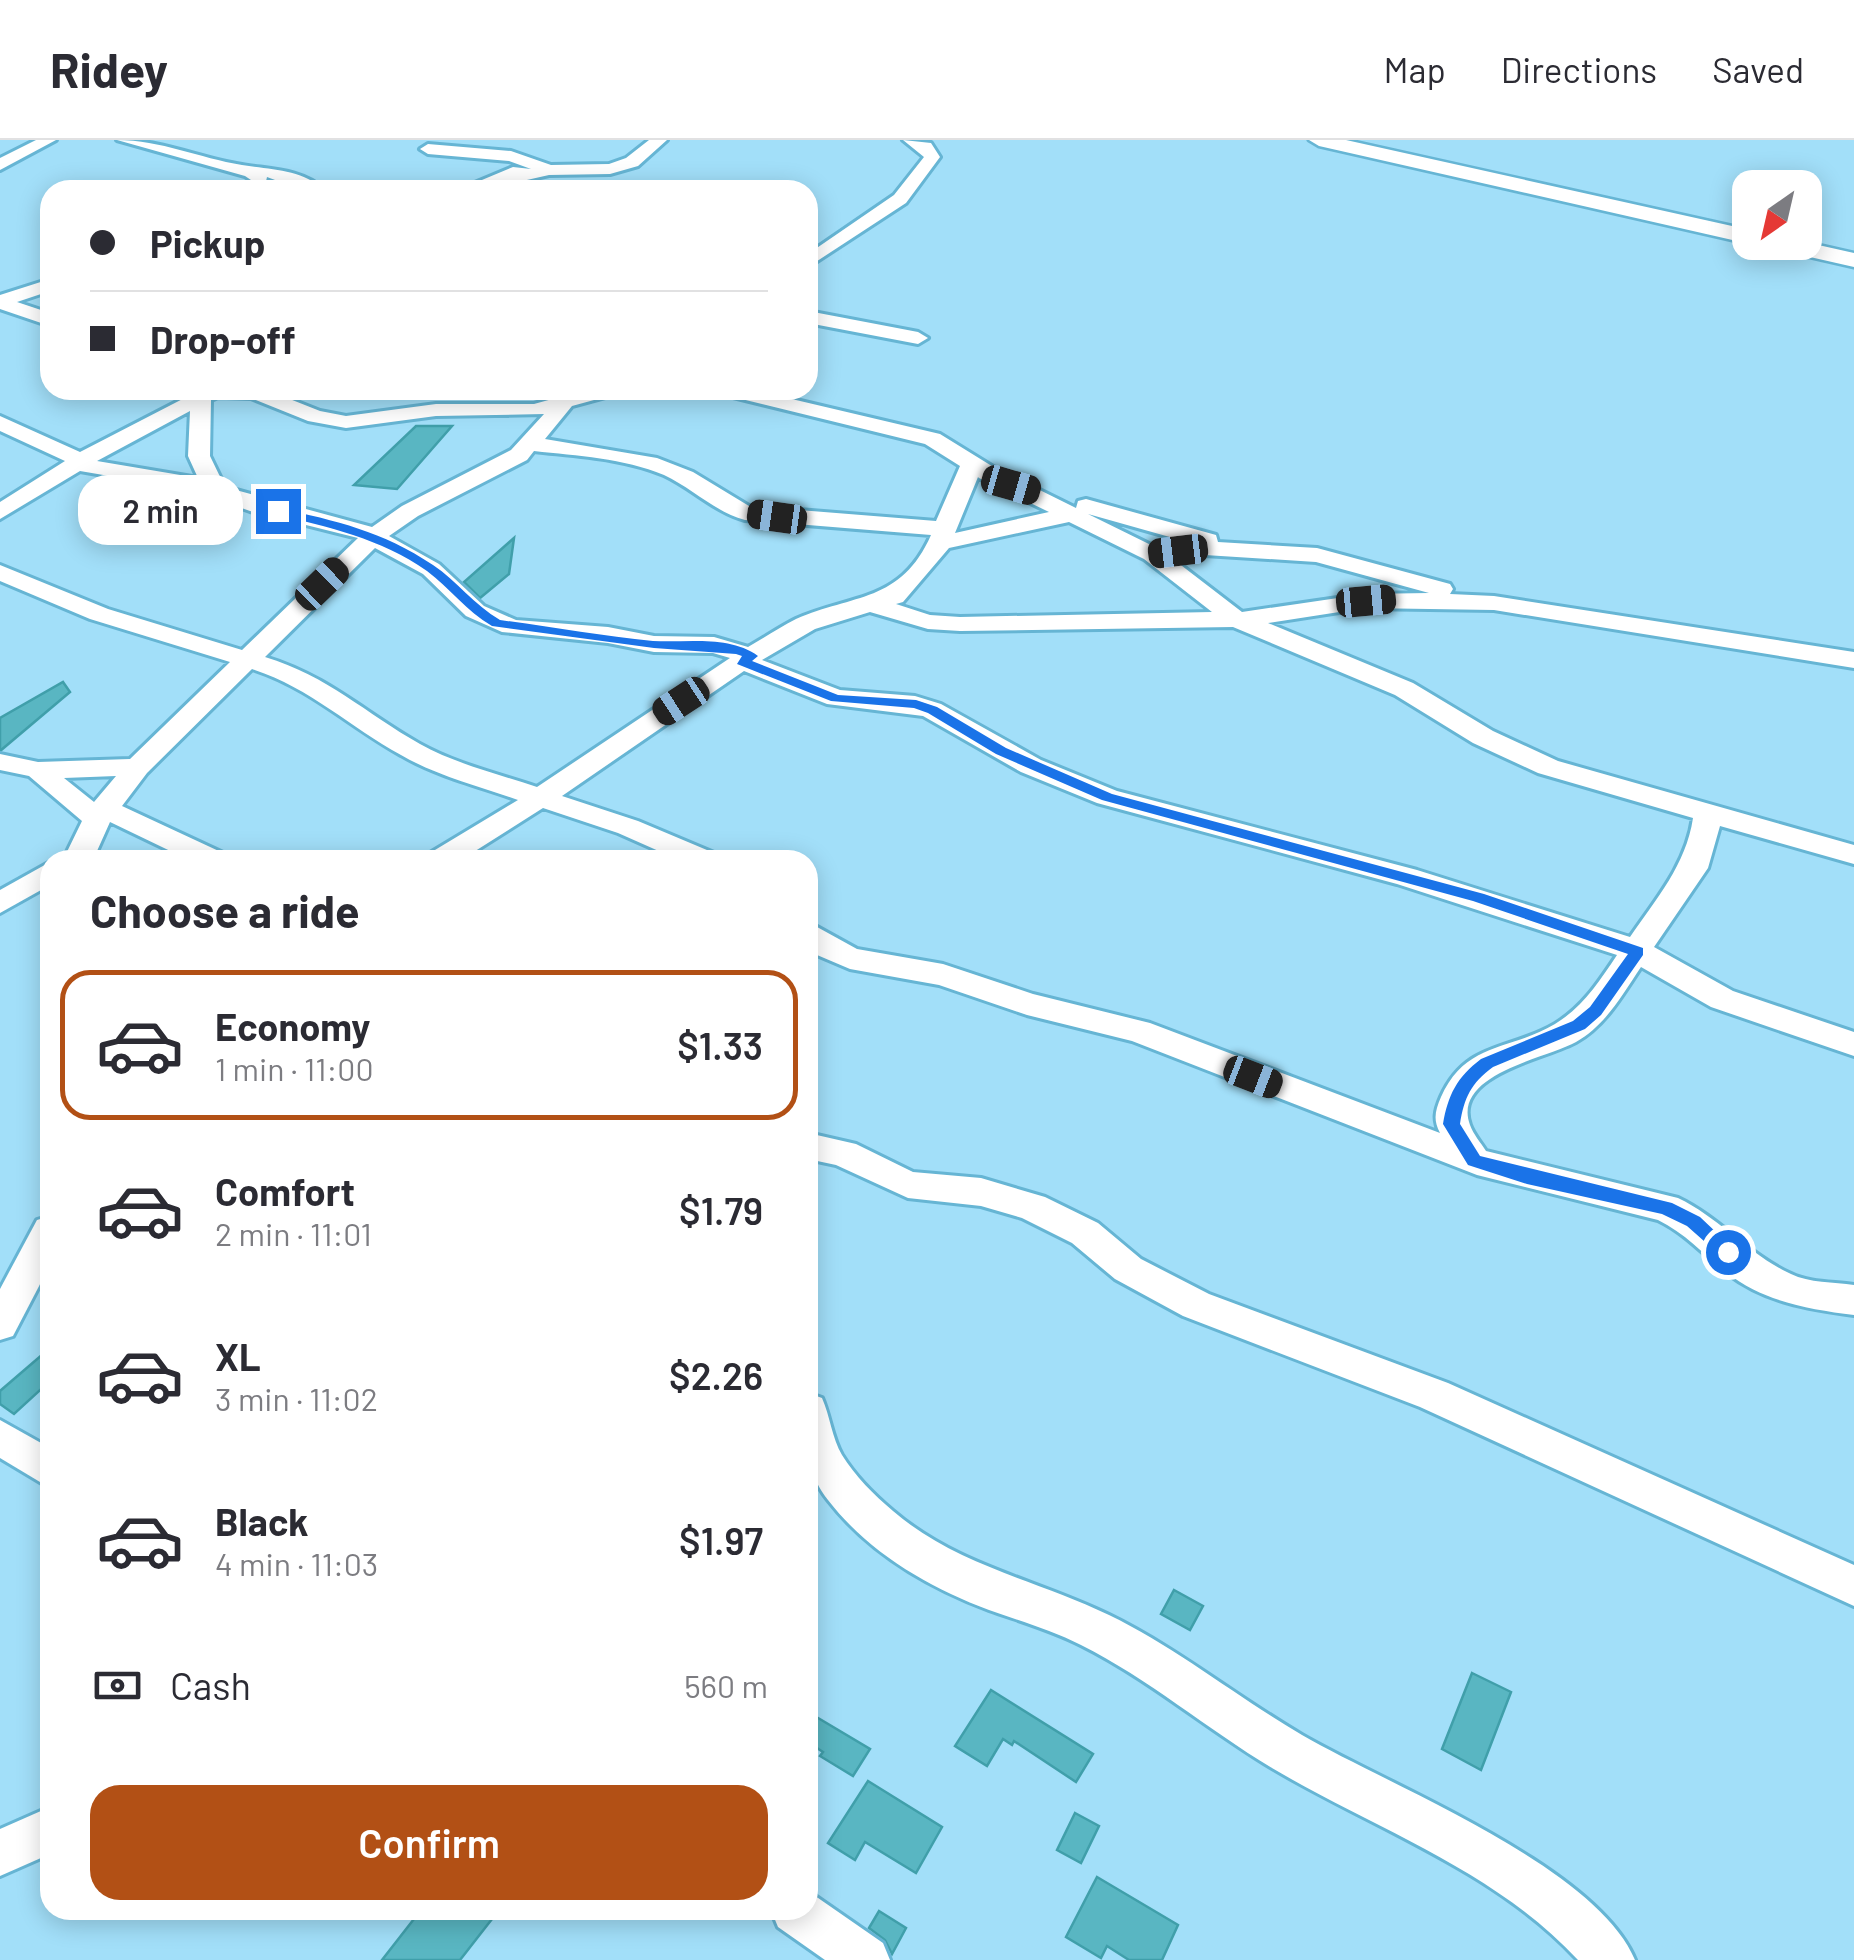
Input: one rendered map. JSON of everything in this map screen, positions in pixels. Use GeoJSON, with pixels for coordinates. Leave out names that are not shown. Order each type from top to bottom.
{"type":"FeatureCollection","features":[{"type":"Feature","properties":{"kind":"street"},"geometry":{"type":"LineString","coordinates":[[0,165],[48,140]]}},
{"type":"Feature","properties":{"kind":"street"},"geometry":{"type":"LineString","coordinates":[[125,140],[245,170],[280,173],[295,180]]}},
{"type":"Feature","properties":{"kind":"street"},"geometry":{"type":"LineString","coordinates":[[503,180],[548,170],[610,169],[632,162],[659,140]]}},
{"type":"Feature","properties":{"kind":"street"},"geometry":{"type":"LineString","coordinates":[[818,255],[914,186],[932,157],[925,146],[911,140]]}},
{"type":"Feature","properties":{"kind":"street"},"geometry":{"type":"LineString","coordinates":[[1320,140],[1732,233]]}},
{"type":"Feature","properties":{"kind":"street"},"geometry":{"type":"LineString","coordinates":[[428,150],[526,160],[548,170]]}},
{"type":"Feature","properties":{"kind":"street"},"geometry":{"type":"LineString","coordinates":[[503,180],[519,171],[526,160]]}},
{"type":"Feature","properties":{"kind":"street"},"geometry":{"type":"LineString","coordinates":[[245,170],[259,180]]}},
{"type":"Feature","properties":{"kind":"street"},"geometry":{"type":"LineString","coordinates":[[1822,253],[1854,260]]}},
{"type":"Feature","properties":{"kind":"street"},"geometry":{"type":"LineString","coordinates":[[0,301],[40,287]]}},
{"type":"Feature","properties":{"kind":"street"},"geometry":{"type":"LineString","coordinates":[[0,301],[40,316]]}},
{"type":"Feature","properties":{"kind":"street"},"geometry":{"type":"LineString","coordinates":[[818,319],[918,338]]}},
{"type":"Feature","properties":{"kind":"street"},"geometry":{"type":"LineString","coordinates":[[2,513],[80,462],[197,400]]}},
{"type":"Feature","properties":{"kind":"street"},"geometry":{"type":"LineString","coordinates":[[209,400],[199,456],[215,490]]}},
{"type":"Feature","properties":{"kind":"street"},"geometry":{"type":"LineString","coordinates":[[274,400],[315,417],[346,422],[436,410],[494,413],[562,406],[580,400]]}},
{"type":"Feature","properties":{"kind":"street"},"geometry":{"type":"LineString","coordinates":[[772,400],[921,434],[953,449],[1011,485],[1152,554],[1236,619],[1379,678],[1484,737],[1548,767],[1854,855]]}},
{"type":"Feature","properties":{"kind":"street"},"geometry":{"type":"LineString","coordinates":[[80,850],[100,814],[137,767],[372,536],[432,498],[506,464],[532,444],[562,406]]}},
{"type":"Feature","properties":{"kind":"street"},"geometry":{"type":"LineString","coordinates":[[0,422],[80,462],[215,490],[258,506],[346,525],[432,569],[475,611],[496,623],[654,644],[714,646],[836,698],[916,704],[1016,758],[1107,797],[1478,898],[1637,952],[1722,999],[1854,1044]]}},
{"type":"Feature","properties":{"kind":"street"},"geometry":{"type":"LineString","coordinates":[[532,444],[621,456],[669,471],[745,513],[942,536],[1070,515]]}},
{"type":"Feature","properties":{"kind":"street"},"geometry":{"type":"LineString","coordinates":[[464,850],[747,658],[806,624],[876,606],[901,592],[942,536],[972,464]]}},
{"type":"Feature","properties":{"kind":"street"},"geometry":{"type":"LineString","coordinates":[[1011,485],[1236,548],[1332,558],[1494,603],[1854,660]]}},
{"type":"Feature","properties":{"kind":"street"},"geometry":{"type":"LineString","coordinates":[[1152,554],[1236,548]]}},
{"type":"Feature","properties":{"kind":"street"},"geometry":{"type":"LineString","coordinates":[[0,572],[100,614],[246,656],[342,702],[409,750],[536,800],[628,827],[681,850]]}},
{"type":"Feature","properties":{"kind":"street"},"geometry":{"type":"LineString","coordinates":[[876,606],[912,619],[944,624],[1236,619],[1294,615],[1388,600],[1494,603]]}},
{"type":"Feature","properties":{"kind":"street"},"geometry":{"type":"LineString","coordinates":[[0,762],[38,770],[137,767]]}},
{"type":"Feature","properties":{"kind":"street"},"geometry":{"type":"LineString","coordinates":[[38,770],[100,814],[188,850]]}},
{"type":"Feature","properties":{"kind":"street"},"geometry":{"type":"LineString","coordinates":[[1474,1160],[1452,1124],[1452,1110],[1464,1084],[1487,1063],[1579,1025],[1595,1011],[1693,868],[1704,838],[1708,810]]}},
{"type":"Feature","properties":{"kind":"street"},"geometry":{"type":"LineString","coordinates":[[0,903],[40,878]]}},
{"type":"Feature","properties":{"kind":"street"},"geometry":{"type":"LineString","coordinates":[[818,941],[850,958],[943,975],[1028,1004],[1139,1031],[1527,1177],[1666,1208],[1693,1222],[1742,1264],[1778,1285],[1800,1293],[1854,1300]]}},
{"type":"Feature","properties":{"kind":"street"},"geometry":{"type":"LineString","coordinates":[[818,1148],[844,1152],[908,1185],[981,1192],[1033,1207],[1085,1233],[1128,1269],[1196,1305],[1434,1395],[1854,1586]]}},
{"type":"Feature","properties":{"kind":"street"},"geometry":{"type":"LineString","coordinates":[[0,1325],[40,1249]]}},
{"type":"Feature","properties":{"kind":"street"},"geometry":{"type":"LineString","coordinates":[[0,1437],[40,1463]]}},
{"type":"Feature","properties":{"kind":"street"},"geometry":{"type":"LineString","coordinates":[[818,1460],[872,1518],[934,1564],[1108,1636],[1290,1753],[1495,1862],[1564,1912],[1611,1960]]}},
{"type":"Feature","properties":{"kind":"street"},"geometry":{"type":"LineString","coordinates":[[0,1853],[40,1835]]}},
{"type":"Feature","properties":{"kind":"street"},"geometry":{"type":"LineString","coordinates":[[809,1920],[866,1960]]}},
{"type":"Feature","properties":{"kind":"building"},"geometry":{"type":"Polygon","coordinates":[[[416,426],[452,426],[397,489],[354,485],[416,426]]]}},
{"type":"Feature","properties":{"kind":"building"},"geometry":{"type":"Polygon","coordinates":[[[514,538],[509,574],[480,598],[464,582],[514,538]]]}},
{"type":"Feature","properties":{"kind":"building"},"geometry":{"type":"Polygon","coordinates":[[[63,682],[70,692],[0,751],[0,718],[63,682]]]}},
{"type":"Feature","properties":{"kind":"building"},"geometry":{"type":"Polygon","coordinates":[[[40,1357],[40,1390],[14,1414],[0,1404],[0,1391],[40,1357]]]}},
{"type":"Feature","properties":{"kind":"building"},"geometry":{"type":"Polygon","coordinates":[[[1174,1590],[1203,1606],[1190,1630],[1161,1614],[1174,1590]]]}},
{"type":"Feature","properties":{"kind":"building"},"geometry":{"type":"Polygon","coordinates":[[[1472,1673],[1511,1692],[1481,1770],[1442,1749],[1472,1673]]]}},
{"type":"Feature","properties":{"kind":"building"},"geometry":{"type":"Polygon","coordinates":[[[991,1690],[1093,1754],[1076,1782],[1014,1741],[1012,1745],[1003,1739],[987,1766],[955,1746],[991,1690]]]}},
{"type":"Feature","properties":{"kind":"building"},"geometry":{"type":"Polygon","coordinates":[[[818,1718],[870,1749],[853,1776],[820,1756],[823,1752],[818,1749],[818,1718]]]}},
{"type":"Feature","properties":{"kind":"building"},"geometry":{"type":"Polygon","coordinates":[[[868,1781],[942,1827],[916,1873],[865,1842],[855,1860],[828,1843],[868,1781]]]}},
{"type":"Feature","properties":{"kind":"building"},"geometry":{"type":"Polygon","coordinates":[[[1075,1813],[1099,1826],[1081,1863],[1057,1850],[1075,1813]]]}},
{"type":"Feature","properties":{"kind":"building"},"geometry":{"type":"Polygon","coordinates":[[[1097,1877],[1178,1925],[1162,1960],[1129,1960],[1107,1946],[1101,1958],[1066,1937],[1097,1877]]]}},
{"type":"Feature","properties":{"kind":"building"},"geometry":{"type":"Polygon","coordinates":[[[879,1911],[906,1928],[892,1954],[885,1940],[869,1928],[879,1911]]]}},
{"type":"Feature","properties":{"kind":"building"},"geometry":{"type":"Polygon","coordinates":[[[413,1920],[491,1920],[460,1960],[382,1960],[413,1920]]]}},
{"type":"Feature","properties":{"kind":"route"},"geometry":{"type":"LineString","coordinates":[[278,511],[360,530],[432,569],[475,611],[496,623],[524,630],[580,632],[654,644],[739,650],[752,656],[742,661],[836,698],[916,704],[932,710],[1001,751],[1107,797],[1408,877],[1637,952],[1595,1011],[1579,1025],[1474,1072],[1456,1096],[1452,1124],[1474,1160],[1527,1177],[1666,1208],[1693,1222],[1728,1252]]}}]}
